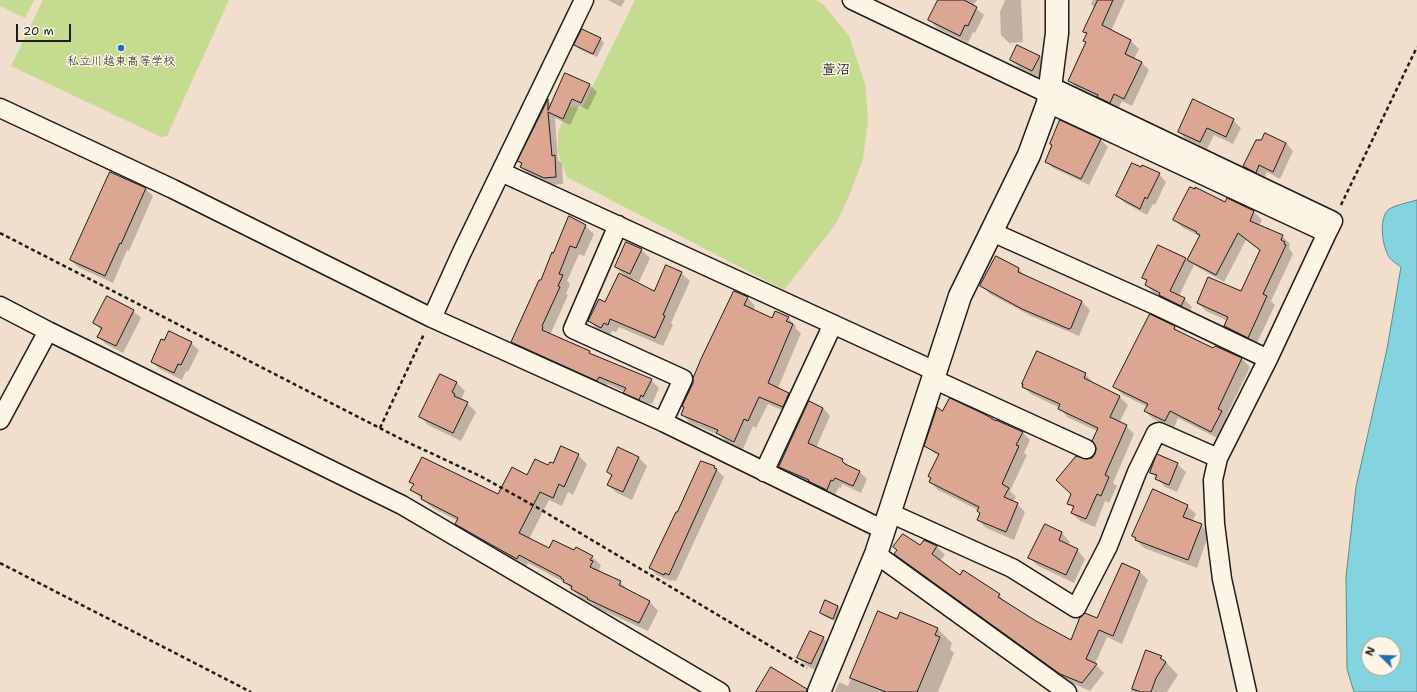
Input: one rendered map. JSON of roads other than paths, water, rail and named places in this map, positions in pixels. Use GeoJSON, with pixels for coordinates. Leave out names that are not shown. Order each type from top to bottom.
{"type":"FeatureCollection","features":[{"type":"Feature","properties":{"kind":"street"},"geometry":{"type":"LineString","coordinates":[[432,318],[584,0]]}},
{"type":"Feature","properties":{"kind":"street"},"geometry":{"type":"LineString","coordinates":[[852,0],[1330,227],[1268,359],[1218,458],[1213,480],[1215,524],[1222,579],[1247,692]]}},
{"type":"Feature","properties":{"kind":"street"},"geometry":{"type":"LineString","coordinates":[[821,686],[876,554],[960,296],[1029,155],[1049,94],[1057,33],[1057,0]]}},
{"type":"Feature","properties":{"kind":"street"},"geometry":{"type":"LineString","coordinates":[[0,108],[173,189],[432,318],[663,422],[764,472],[887,521],[1012,568],[1076,608],[1108,546],[1137,472],[1156,433],[1159,432],[1218,458]]}},
{"type":"Feature","properties":{"kind":"street"},"geometry":{"type":"LineString","coordinates":[[501,172],[833,324],[1086,449]]}},
{"type":"Feature","properties":{"kind":"street"},"geometry":{"type":"LineString","coordinates":[[618,225],[573,329],[683,379],[663,422]]}},
{"type":"Feature","properties":{"kind":"street"},"geometry":{"type":"LineString","coordinates":[[992,232],[1155,305],[1268,359]]}},
{"type":"Feature","properties":{"kind":"street"},"geometry":{"type":"LineString","coordinates":[[0,306],[402,505],[720,692]]}},
{"type":"Feature","properties":{"kind":"street"},"geometry":{"type":"LineString","coordinates":[[764,472],[833,324]]}},
{"type":"Feature","properties":{"kind":"street"},"geometry":{"type":"LineString","coordinates":[[0,420],[48,331]]}},
{"type":"Feature","properties":{"kind":"street"},"geometry":{"type":"LineString","coordinates":[[876,554],[1067,692]]}},
{"type":"Feature","properties":{"kind":"water"},"geometry":{"type":"Polygon","coordinates":[[[1417,200],[1417,692],[1354,692],[1347,669],[1346,577],[1356,487],[1387,349],[1401,267],[1388,255],[1384,245],[1382,225],[1385,214],[1388,210],[1417,200]]]}},
{"type":"Feature","properties":{"kind":"place","name":"私立川越東高等学校"},"geometry":{"type":"Point","coordinates":[121,48]}},
{"type":"Feature","properties":{"kind":"district","name":"萱沼"},"geometry":{"type":"Point","coordinates":[836,70]}}]}
